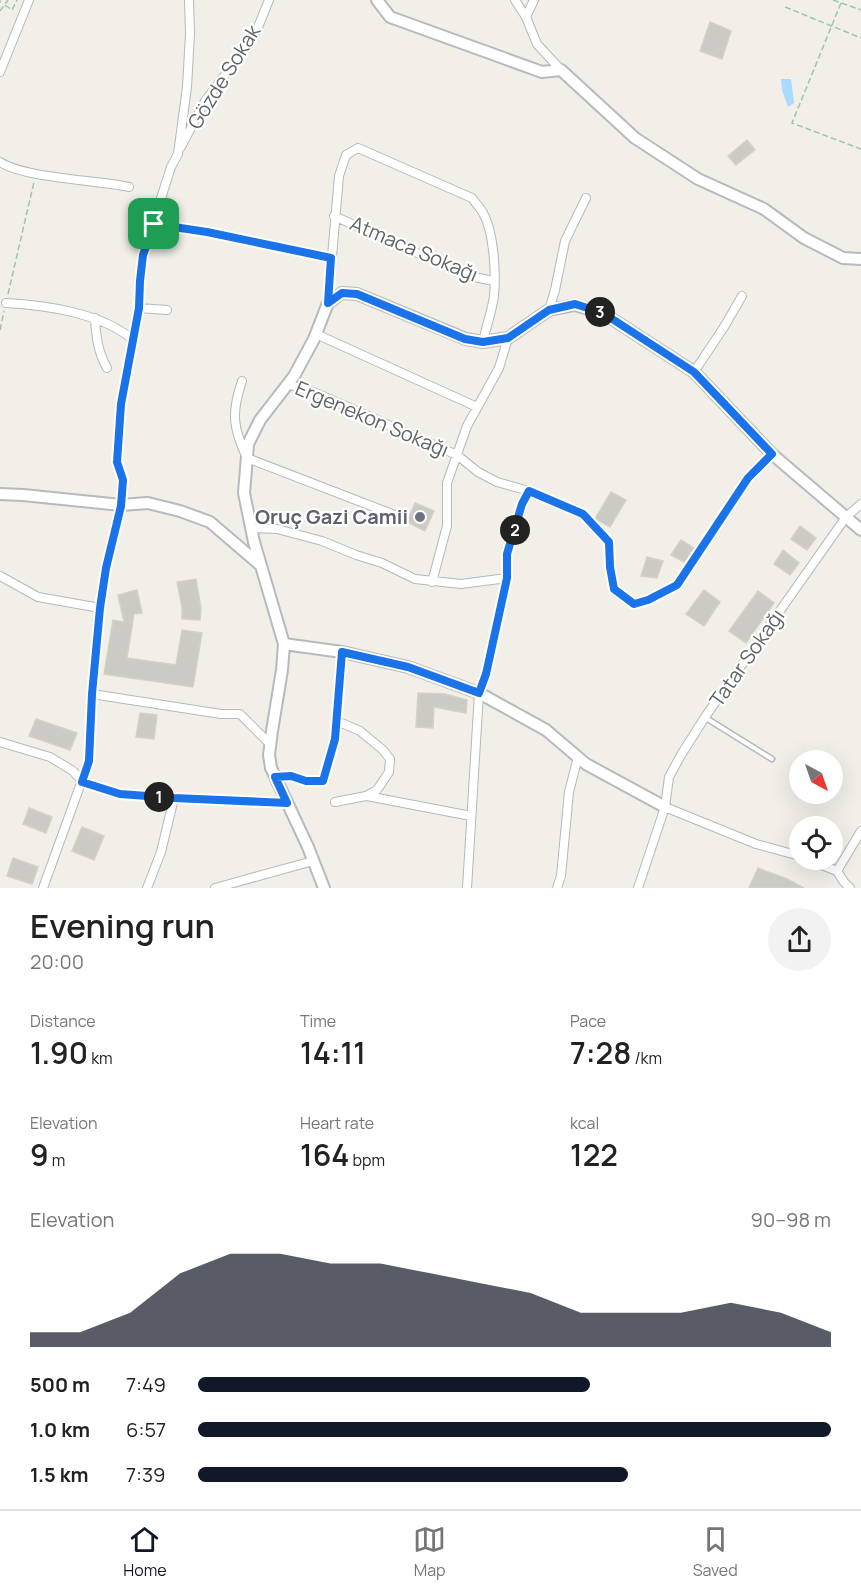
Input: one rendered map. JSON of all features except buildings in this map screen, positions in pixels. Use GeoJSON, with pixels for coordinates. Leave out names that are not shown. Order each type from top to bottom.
{"type":"FeatureCollection","features":[{"type":"Feature","properties":{"kind":"street"},"geometry":{"type":"LineString","coordinates":[[0,72],[29,0]]}},
{"type":"Feature","properties":{"kind":"street"},"geometry":{"type":"LineString","coordinates":[[43,888],[89,761],[92,694],[100,608],[106,568],[121,506],[123,480],[117,462],[121,404],[139,308],[143,255],[171,167],[178,154],[190,34],[189,0]]}},
{"type":"Feature","properties":{"kind":"street","name":"Gözde Sokak"},"geometry":{"type":"LineString","coordinates":[[178,154],[205,101],[254,37],[269,0]]}},
{"type":"Feature","properties":{"kind":"street"},"geometry":{"type":"LineString","coordinates":[[377,0],[390,17],[542,72],[561,70]]}},
{"type":"Feature","properties":{"kind":"street"},"geometry":{"type":"LineString","coordinates":[[515,0],[526,17],[537,44],[561,70],[635,138],[698,179],[764,209],[804,238],[843,258],[861,258]]}},
{"type":"Feature","properties":{"kind":"street"},"geometry":{"type":"LineString","coordinates":[[526,17],[534,0]]}},
{"type":"Feature","properties":{"kind":"street"},"geometry":{"type":"LineString","coordinates":[[324,888],[271,768],[270,744],[284,644],[251,528],[244,492],[248,444],[260,420],[294,376],[316,334],[328,303],[334,216],[339,176],[346,155],[358,148],[471,198],[483,212],[488,225],[492,253],[494,298],[483,342]]}},
{"type":"Feature","properties":{"kind":"street"},"geometry":{"type":"LineString","coordinates":[[0,162],[8,168],[129,187]]}},
{"type":"Feature","properties":{"kind":"street"},"geometry":{"type":"LineString","coordinates":[[549,310],[565,240],[586,198]]}},
{"type":"Feature","properties":{"kind":"street","name":"Atmaca Sokağı"},"geometry":{"type":"LineString","coordinates":[[334,216],[469,276],[494,281]]}},
{"type":"Feature","properties":{"kind":"street"},"geometry":{"type":"LineString","coordinates":[[154,224],[207,232],[331,258]]}},
{"type":"Feature","properties":{"kind":"street"},"geometry":{"type":"LineString","coordinates":[[328,303],[342,293],[357,294],[465,339],[483,342],[508,338],[549,310],[575,304],[603,313],[694,372],[772,454],[861,530]]}},
{"type":"Feature","properties":{"kind":"street"},"geometry":{"type":"LineString","coordinates":[[694,372],[742,296]]}},
{"type":"Feature","properties":{"kind":"street"},"geometry":{"type":"LineString","coordinates":[[6,303],[25,304],[95,318],[120,328],[132,339]]}},
{"type":"Feature","properties":{"kind":"street"},"geometry":{"type":"LineString","coordinates":[[139,308],[166,310]]}},
{"type":"Feature","properties":{"kind":"street"},"geometry":{"type":"LineString","coordinates":[[95,318],[100,355],[107,368]]}},
{"type":"Feature","properties":{"kind":"street"},"geometry":{"type":"LineString","coordinates":[[316,334],[477,406]]}},
{"type":"Feature","properties":{"kind":"street"},"geometry":{"type":"LineString","coordinates":[[432,582],[447,526],[447,483],[467,426],[499,368],[508,338]]}},
{"type":"Feature","properties":{"kind":"street"},"geometry":{"type":"LineString","coordinates":[[242,381],[235,410],[237,435],[247,458],[400,517]]}},
{"type":"Feature","properties":{"kind":"street","name":"Ergenekon Sokağı"},"geometry":{"type":"LineString","coordinates":[[286,384],[316,393],[457,455],[478,472],[497,482],[529,491],[583,514],[609,542],[614,589],[634,604],[648,600],[677,585],[748,478],[772,454]]}},
{"type":"Feature","properties":{"kind":"street"},"geometry":{"type":"LineString","coordinates":[[467,888],[479,693],[486,674],[507,578],[507,554],[522,504],[529,491]]}},
{"type":"Feature","properties":{"kind":"street"},"geometry":{"type":"LineString","coordinates":[[0,494],[121,506],[148,503],[180,511],[210,522],[261,566]]}},
{"type":"Feature","properties":{"kind":"street","name":"Tatar Sokağı"},"geometry":{"type":"LineString","coordinates":[[638,888],[665,807],[669,777],[705,717],[846,517],[861,504]]}},
{"type":"Feature","properties":{"kind":"street"},"geometry":{"type":"LineString","coordinates":[[251,528],[277,529],[322,541],[382,563],[415,579],[461,584],[507,578]]}},
{"type":"Feature","properties":{"kind":"street"},"geometry":{"type":"LineString","coordinates":[[0,576],[38,597],[100,608]]}},
{"type":"Feature","properties":{"kind":"street"},"geometry":{"type":"LineString","coordinates":[[284,644],[342,652],[408,667],[479,693],[546,730],[578,757],[605,775],[665,807],[756,844],[789,853]]}},
{"type":"Feature","properties":{"kind":"street"},"geometry":{"type":"LineString","coordinates":[[275,777],[291,776],[306,781],[323,781],[335,739],[342,652]]}},
{"type":"Feature","properties":{"kind":"street"},"geometry":{"type":"LineString","coordinates":[[92,694],[221,714],[240,714],[270,744]]}},
{"type":"Feature","properties":{"kind":"street"},"geometry":{"type":"LineString","coordinates":[[335,802],[366,796],[377,790],[389,772],[390,759],[383,750],[360,731],[337,721]]}},
{"type":"Feature","properties":{"kind":"street"},"geometry":{"type":"LineString","coordinates":[[0,742],[50,757],[73,771],[82,782],[120,794],[287,803]]}},
{"type":"Feature","properties":{"kind":"street"},"geometry":{"type":"LineString","coordinates":[[557,888],[561,876],[569,792],[578,757]]}},
{"type":"Feature","properties":{"kind":"street"},"geometry":{"type":"LineString","coordinates":[[366,796],[471,816]]}},
{"type":"Feature","properties":{"kind":"street"},"geometry":{"type":"LineString","coordinates":[[147,888],[161,852],[174,798]]}},
{"type":"Feature","properties":{"kind":"street"},"geometry":{"type":"LineString","coordinates":[[843,860],[861,831]]}},
{"type":"Feature","properties":{"kind":"street"},"geometry":{"type":"LineString","coordinates":[[215,888],[313,861]]}},
{"type":"Feature","properties":{"kind":"street"},"geometry":{"type":"LineString","coordinates":[[837,870],[850,888]]}},
{"type":"Feature","properties":{"kind":"lane"},"geometry":{"type":"LineString","coordinates":[[705,717],[771,759]]}},
{"type":"Feature","properties":{"kind":"path"},"geometry":{"type":"LineString","coordinates":[[0,11],[8,0]]}},
{"type":"Feature","properties":{"kind":"path"},"geometry":{"type":"LineString","coordinates":[[5,5],[12,10],[17,0]]}},
{"type":"Feature","properties":{"kind":"path"},"geometry":{"type":"LineString","coordinates":[[833,0],[861,10]]}},
{"type":"Feature","properties":{"kind":"path"},"geometry":{"type":"LineString","coordinates":[[841,3],[792,123],[861,149]]}},
{"type":"Feature","properties":{"kind":"path"},"geometry":{"type":"LineString","coordinates":[[785,7],[861,38]]}},
{"type":"Feature","properties":{"kind":"path"},"geometry":{"type":"LineString","coordinates":[[0,330],[35,173]]}},
{"type":"Feature","properties":{"kind":"water"},"geometry":{"type":"Polygon","coordinates":[[[781,79],[791,79],[794,103],[788,107],[782,90],[781,79]]]}},
{"type":"Feature","properties":{"kind":"place","name":"Oruç Gazi Camii"},"geometry":{"type":"Point","coordinates":[420,517]}},
{"type":"Feature","properties":{"kind":"route"},"geometry":{"type":"LineString","coordinates":[[154,224],[207,232],[331,258],[328,303],[342,293],[357,294],[465,339],[483,342],[508,338],[549,310],[575,304],[603,313],[694,372],[772,454],[748,478],[677,585],[648,600],[634,604],[614,589],[609,542],[583,514],[529,491],[522,504],[507,554],[507,578],[486,674],[479,693],[408,667],[342,652],[335,739],[323,781],[306,781],[291,776],[275,777],[287,803],[120,794],[82,782],[89,761],[92,694],[100,608],[106,568],[121,506],[123,480],[117,462],[121,404],[139,308],[143,255],[154,224]]}}]}
